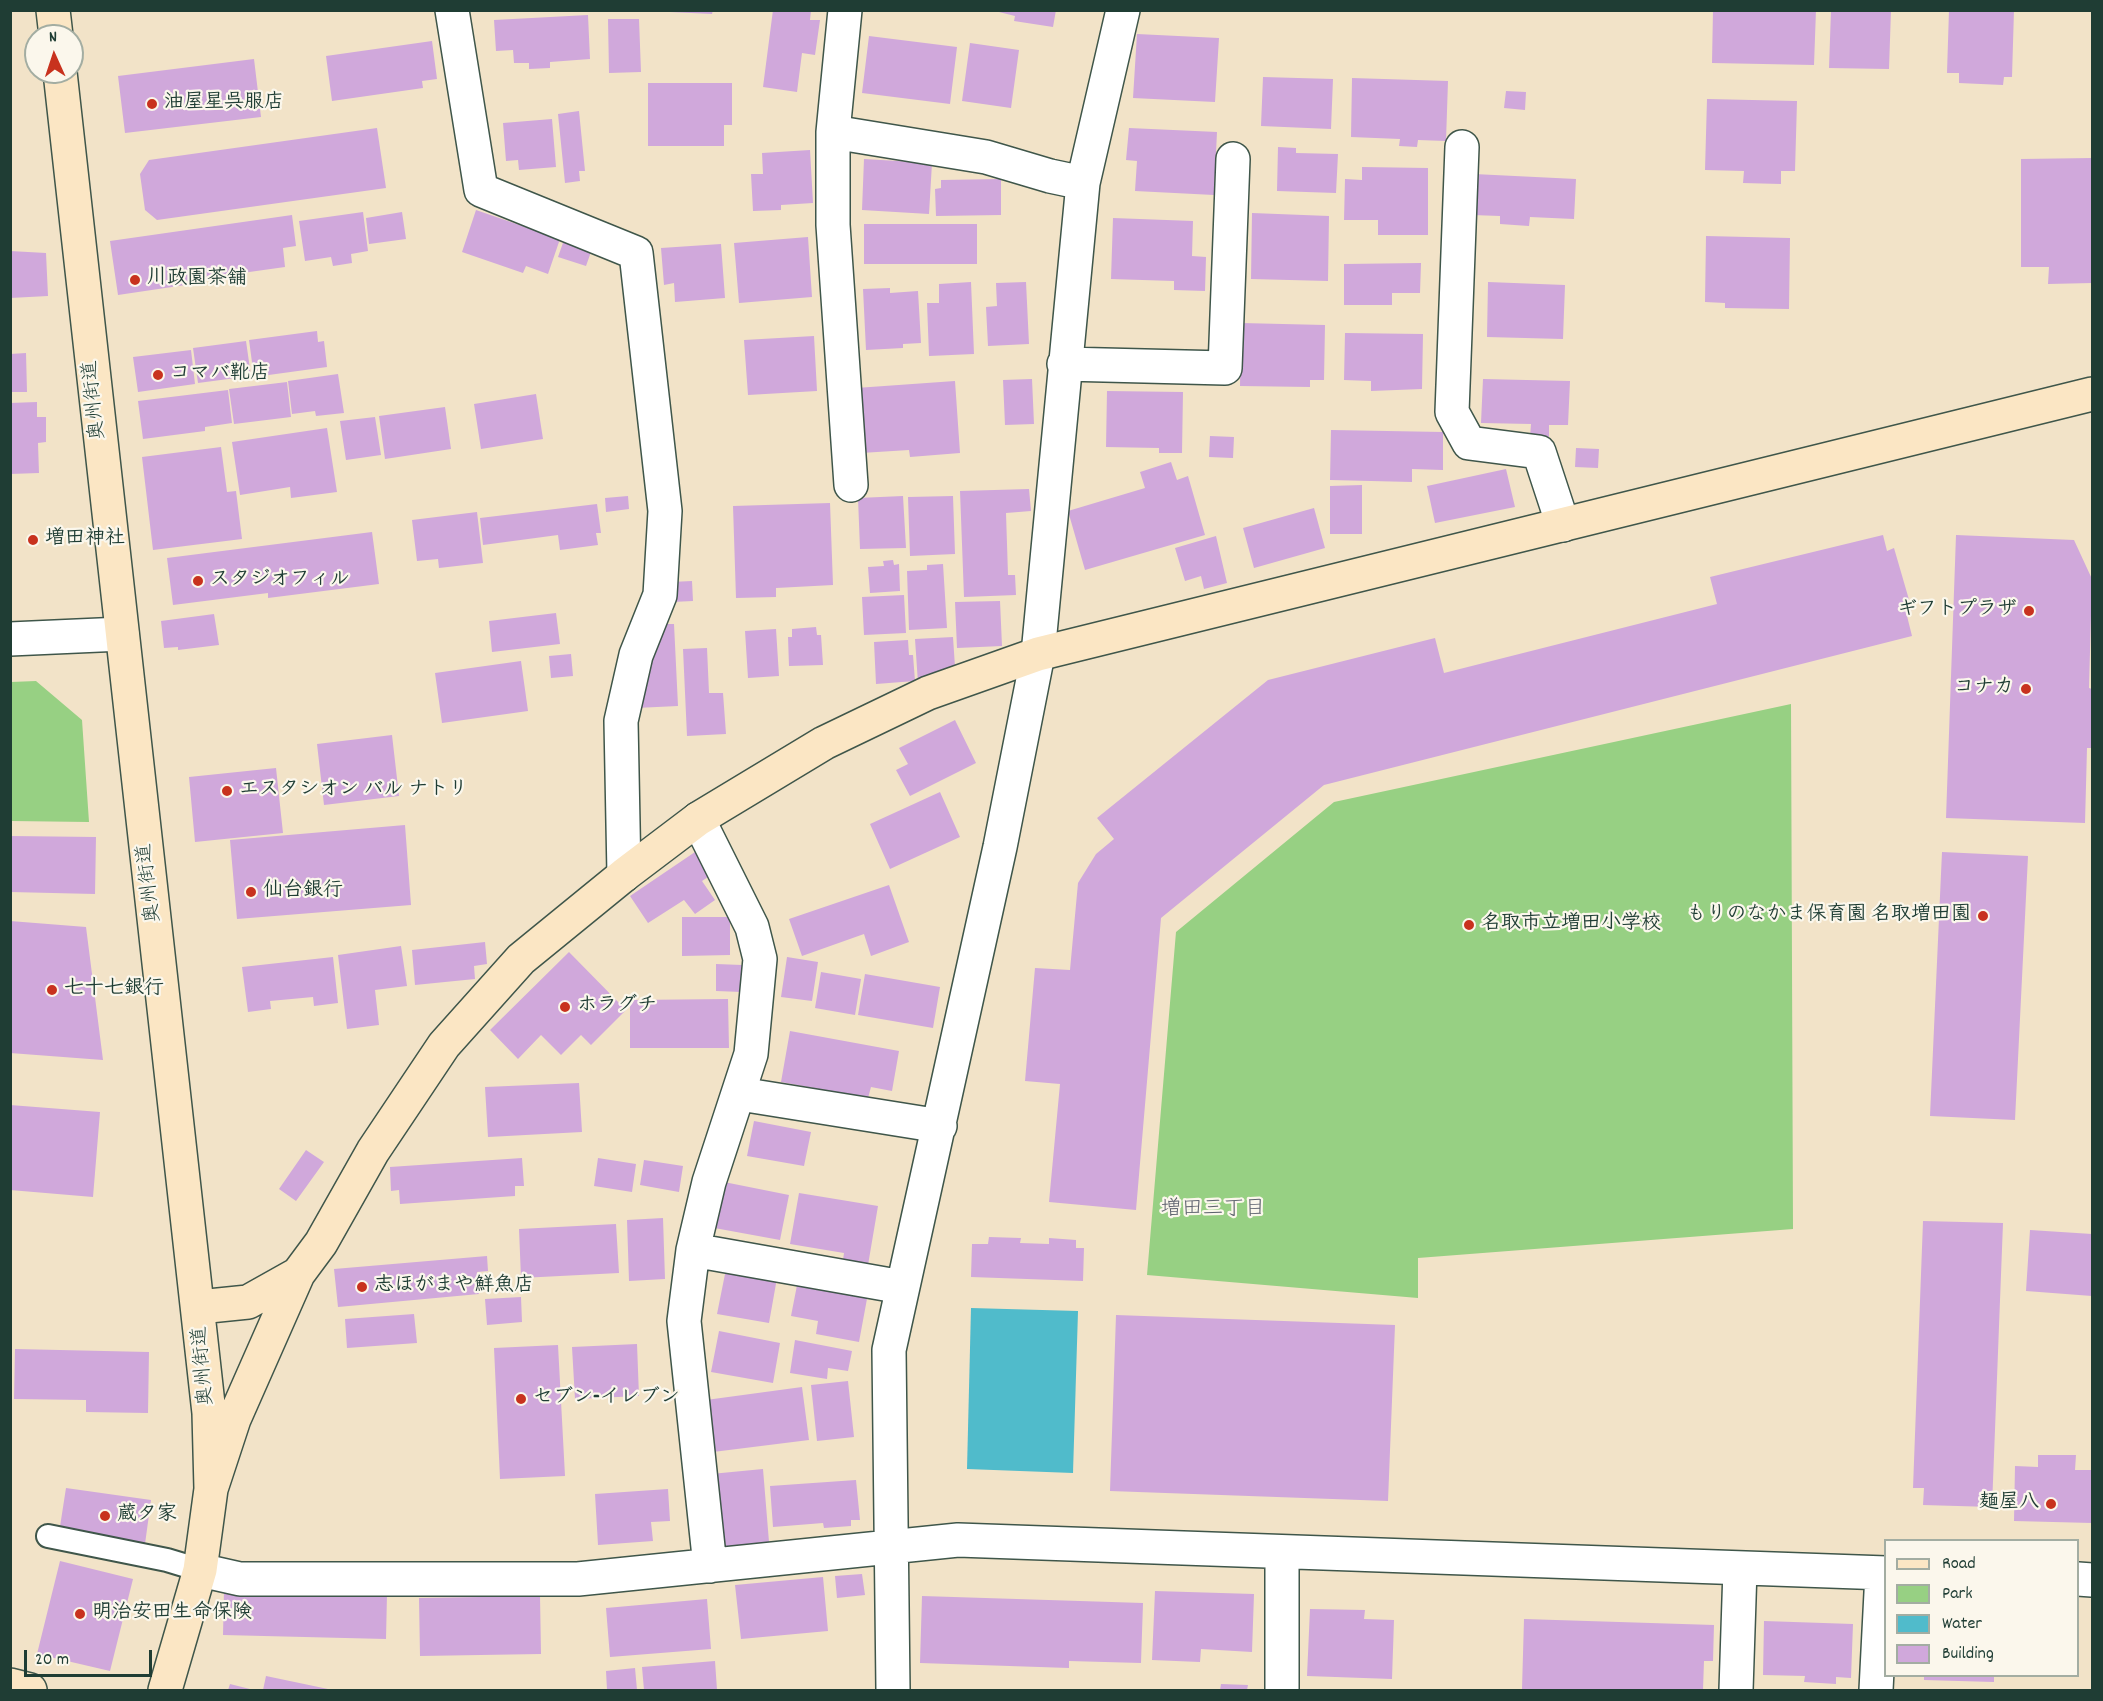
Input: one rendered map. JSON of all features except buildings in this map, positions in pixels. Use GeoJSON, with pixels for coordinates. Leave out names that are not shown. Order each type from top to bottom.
{"type":"FeatureCollection","features":[{"type":"Feature","properties":{"kind":"street"},"geometry":{"type":"LineString","coordinates":[[452,10],[481,190],[636,253],[665,511],[660,595],[636,655],[621,721],[624,875]]}},
{"type":"Feature","properties":{"kind":"street"},"geometry":{"type":"LineString","coordinates":[[845,10],[833,132],[833,225],[851,485]]}},
{"type":"Feature","properties":{"kind":"street"},"geometry":{"type":"LineString","coordinates":[[893,1690],[889,1350],[940,1126],[1038,654],[1083,183],[1123,10]]}},
{"type":"Feature","properties":{"kind":"street","name":"奥州街道"},"geometry":{"type":"LineString","coordinates":[[61,84],[209,1413],[210,1489],[200,1570],[165,1690]]}},
{"type":"Feature","properties":{"kind":"street"},"geometry":{"type":"LineString","coordinates":[[833,132],[986,157],[1083,183]]}},
{"type":"Feature","properties":{"kind":"street"},"geometry":{"type":"LineString","coordinates":[[1462,147],[1452,412],[1469,443],[1539,452],[1563,525]]}},
{"type":"Feature","properties":{"kind":"street"},"geometry":{"type":"LineString","coordinates":[[1064,363],[1225,368],[1233,159]]}},
{"type":"Feature","properties":{"kind":"street"},"geometry":{"type":"LineString","coordinates":[[210,1489],[234,1419],[298,1274],[321,1243],[373,1151],[444,1045],[521,959],[624,875],[698,819],[824,743],[928,693],[1038,654],[2092,394]]}},
{"type":"Feature","properties":{"kind":"street"},"geometry":{"type":"LineString","coordinates":[[10,639],[122,634]]}},
{"type":"Feature","properties":{"kind":"street"},"geometry":{"type":"LineString","coordinates":[[698,819],[752,927],[760,959],[751,1054],[741,1094],[709,1182],[693,1250],[684,1321],[710,1566]]}},
{"type":"Feature","properties":{"kind":"street"},"geometry":{"type":"LineString","coordinates":[[741,1094],[940,1126]]}},
{"type":"Feature","properties":{"kind":"street"},"geometry":{"type":"LineString","coordinates":[[693,1250],[902,1287]]}},
{"type":"Feature","properties":{"kind":"street"},"geometry":{"type":"LineString","coordinates":[[199,1307],[248,1302],[298,1274]]}},
{"type":"Feature","properties":{"kind":"street"},"geometry":{"type":"LineString","coordinates":[[200,1570],[240,1579],[578,1579],[958,1540],[1884,1573],[1876,1690]]}},
{"type":"Feature","properties":{"kind":"street"},"geometry":{"type":"LineString","coordinates":[[1282,1553],[1282,1690]]}},
{"type":"Feature","properties":{"kind":"street"},"geometry":{"type":"LineString","coordinates":[[1736,1690],[1740,1569]]}},
{"type":"Feature","properties":{"kind":"street"},"geometry":{"type":"LineString","coordinates":[[10,1685],[30,1690]]}},
{"type":"Feature","properties":{"kind":"lane"},"geometry":{"type":"LineString","coordinates":[[48,1536],[167,1560],[200,1570]]}},
{"type":"Feature","properties":{"kind":"green space"},"geometry":{"type":"Polygon","coordinates":[[[36,681],[82,720],[89,822],[11,821],[11,682],[36,681]]]}},
{"type":"Feature","properties":{"kind":"green space"},"geometry":{"type":"Polygon","coordinates":[[[1791,704],[1793,1229],[1418,1258],[1418,1298],[1147,1275],[1176,932],[1334,802],[1791,704]]]}},
{"type":"Feature","properties":{"kind":"water"},"geometry":{"type":"Polygon","coordinates":[[[971,1308],[1078,1311],[1073,1473],[967,1469],[971,1308]]]}},
{"type":"Feature","properties":{"kind":"place","name":"油屋星呉服店"},"geometry":{"type":"Point","coordinates":[152,104]}},
{"type":"Feature","properties":{"kind":"place","name":"川政園茶舗"},"geometry":{"type":"Point","coordinates":[135,280]}},
{"type":"Feature","properties":{"kind":"place","name":"コマバ靴店"},"geometry":{"type":"Point","coordinates":[158,375]}},
{"type":"Feature","properties":{"kind":"place","name":"増田神社"},"geometry":{"type":"Point","coordinates":[33,540]}},
{"type":"Feature","properties":{"kind":"place","name":"スタジオフィル"},"geometry":{"type":"Point","coordinates":[198,581]}},
{"type":"Feature","properties":{"kind":"place","name":"ギフトプラザ"},"geometry":{"type":"Point","coordinates":[2029,611]}},
{"type":"Feature","properties":{"kind":"place","name":"コナカ"},"geometry":{"type":"Point","coordinates":[2026,689]}},
{"type":"Feature","properties":{"kind":"place","name":"エスタシオン バル ナトリ"},"geometry":{"type":"Point","coordinates":[227,791]}},
{"type":"Feature","properties":{"kind":"place","name":"仙台銀行"},"geometry":{"type":"Point","coordinates":[251,892]}},
{"type":"Feature","properties":{"kind":"place","name":"もりのなかま保育園 名取増田園"},"geometry":{"type":"Point","coordinates":[1983,916]}},
{"type":"Feature","properties":{"kind":"place","name":"名取市立増田小学校"},"geometry":{"type":"Point","coordinates":[1469,925]}},
{"type":"Feature","properties":{"kind":"place","name":"七十七銀行"},"geometry":{"type":"Point","coordinates":[52,990]}},
{"type":"Feature","properties":{"kind":"place","name":"ホラグチ"},"geometry":{"type":"Point","coordinates":[565,1007]}},
{"type":"Feature","properties":{"kind":"place","name":"志ほがまや鮮魚店"},"geometry":{"type":"Point","coordinates":[362,1287]}},
{"type":"Feature","properties":{"kind":"place","name":"セブン-イレブン"},"geometry":{"type":"Point","coordinates":[521,1399]}},
{"type":"Feature","properties":{"kind":"place","name":"麺屋八"},"geometry":{"type":"Point","coordinates":[2051,1504]}},
{"type":"Feature","properties":{"kind":"place","name":"蔵タ家"},"geometry":{"type":"Point","coordinates":[105,1516]}},
{"type":"Feature","properties":{"kind":"place","name":"明治安田生命保険"},"geometry":{"type":"Point","coordinates":[80,1614]}},
{"type":"Feature","properties":{"kind":"district","name":"増田三丁目"},"geometry":{"type":"Point","coordinates":[1213,1211]}}]}
